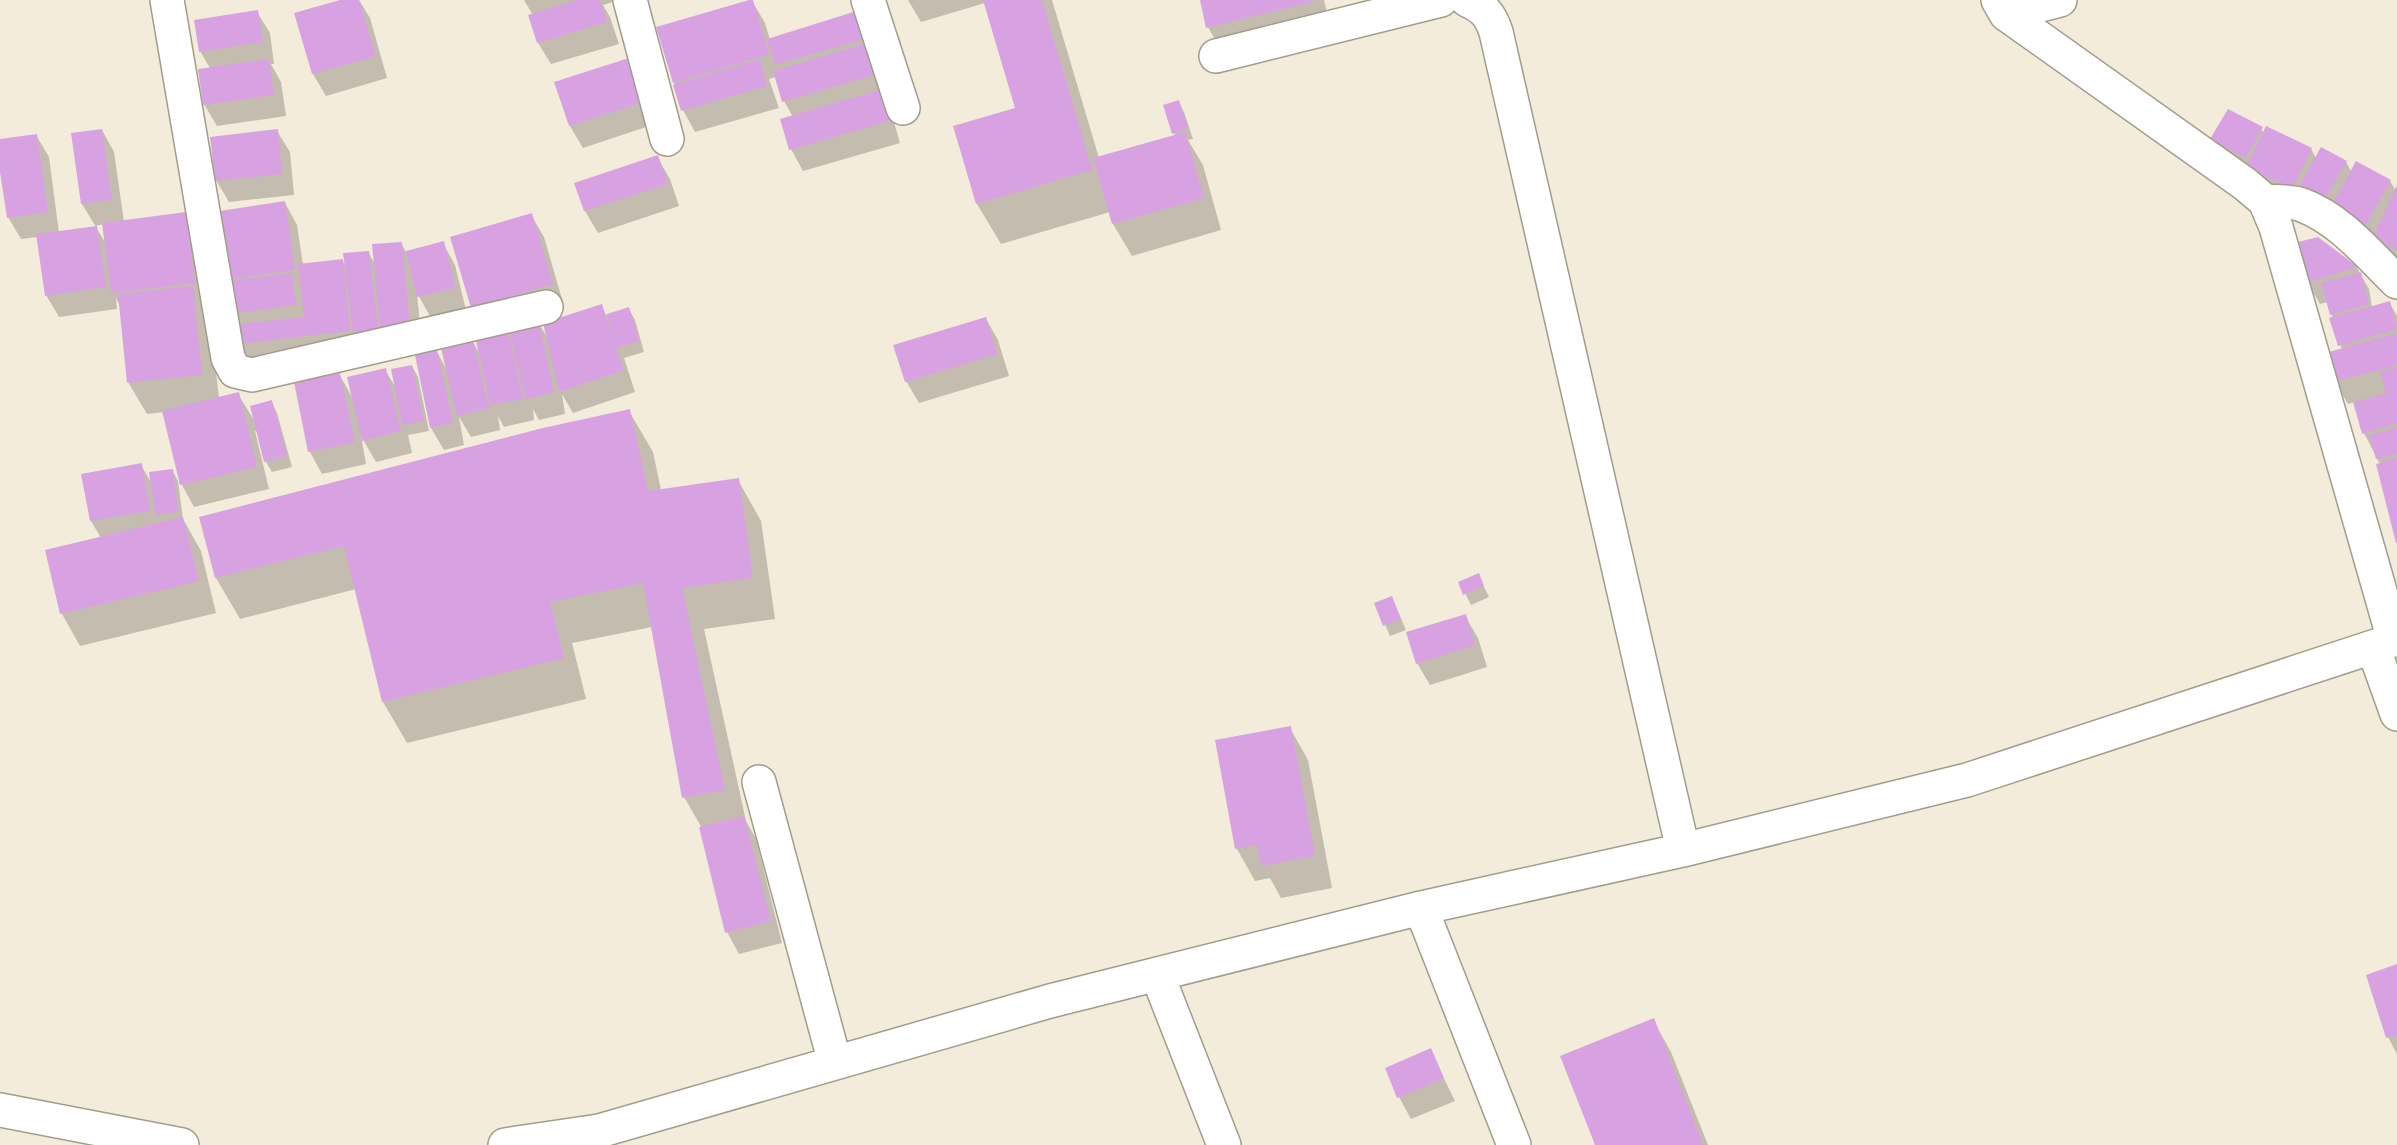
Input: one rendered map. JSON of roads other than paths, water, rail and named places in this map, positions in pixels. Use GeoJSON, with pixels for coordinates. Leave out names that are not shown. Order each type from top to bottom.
{"type":"FeatureCollection","features":[{"type":"Feature","properties":{"kind":"street"},"geometry":{"type":"LineString","coordinates":[[167,0],[228,358],[235,371],[252,375],[546,307]]}},
{"type":"Feature","properties":{"kind":"street"},"geometry":{"type":"LineString","coordinates":[[630,0],[667,139]]}},
{"type":"Feature","properties":{"kind":"street"},"geometry":{"type":"LineString","coordinates":[[868,0],[903,108]]}},
{"type":"Feature","properties":{"kind":"street"},"geometry":{"type":"LineString","coordinates":[[1216,56],[1441,0]]}},
{"type":"Feature","properties":{"kind":"street"},"geometry":{"type":"LineString","coordinates":[[1467,0],[1481,7],[1491,16],[1496,32],[1683,850]]}},
{"type":"Feature","properties":{"kind":"street"},"geometry":{"type":"LineString","coordinates":[[2002,7],[2060,0]]}},
{"type":"Feature","properties":{"kind":"street"},"geometry":{"type":"LineString","coordinates":[[2002,7],[2245,184],[2265,201],[2276,227],[2388,642],[2397,714]]}},
{"type":"Feature","properties":{"kind":"street"},"geometry":{"type":"LineString","coordinates":[[2265,201],[2300,204],[2319,212],[2339,227],[2397,282]]}},
{"type":"Feature","properties":{"kind":"street"},"geometry":{"type":"LineString","coordinates":[[505,1145],[601,1138],[835,1063],[1050,1001],[1421,908],[1683,850],[1967,780],[2388,642]]}},
{"type":"Feature","properties":{"kind":"street"},"geometry":{"type":"LineString","coordinates":[[759,782],[835,1063]]}},
{"type":"Feature","properties":{"kind":"street"},"geometry":{"type":"LineString","coordinates":[[1421,908],[1514,1145]]}},
{"type":"Feature","properties":{"kind":"street"},"geometry":{"type":"LineString","coordinates":[[1157,974],[1224,1145]]}},
{"type":"Feature","properties":{"kind":"street"},"geometry":{"type":"LineString","coordinates":[[0,1110],[182,1145]]}}]}
